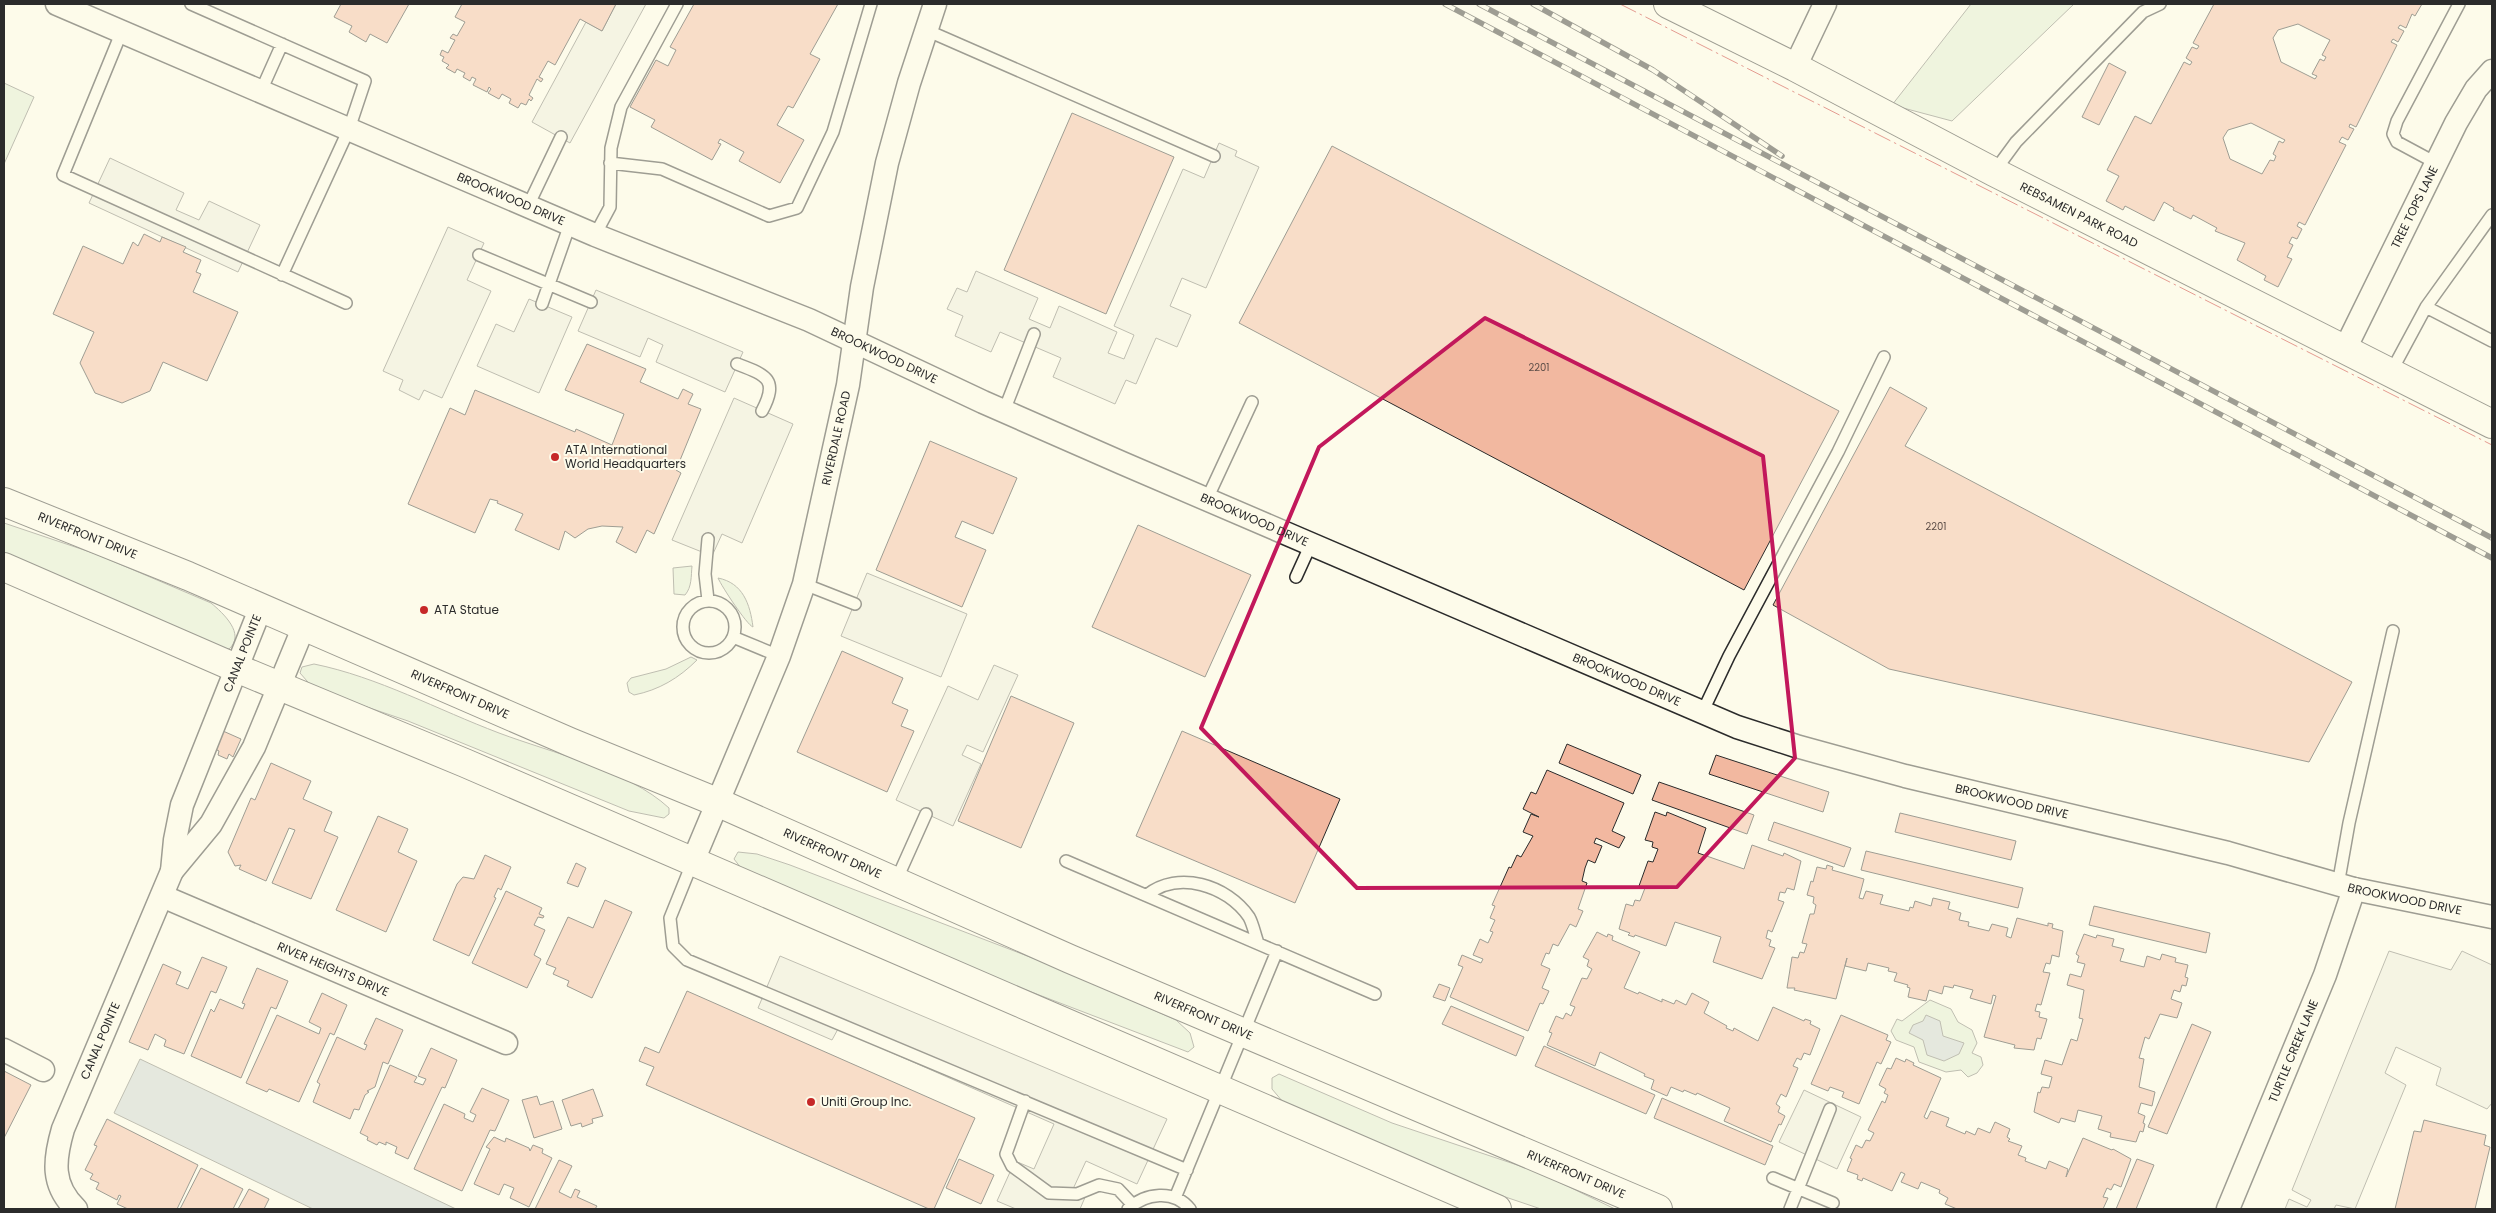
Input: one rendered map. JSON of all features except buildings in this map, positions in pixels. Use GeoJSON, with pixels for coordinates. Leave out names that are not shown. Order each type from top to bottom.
{"type":"FeatureCollection","features":[{"type":"Feature","properties":{"kind":"street","name":"BROOKWOOD DRIVE"},"geometry":{"type":"LineString","coordinates":[[57,4],[595,235],[809,320],[1004,411],[1207,500],[1648,687],[1702,713],[1796,746],[1886,771],[2228,853],[2346,887],[2492,917]]}},
{"type":"Feature","properties":{"kind":"street","name":"RIVERDALE ROAD"},"geometry":{"type":"LineString","coordinates":[[693,861],[719,803],[779,656],[804,584],[848,385],[854,341],[887,163],[935,4]]}},
{"type":"Feature","properties":{"kind":"street","name":"REBSAMEN PARK ROAD"},"geometry":{"type":"LineString","coordinates":[[1668,4],[1795,67],[1994,172],[2492,424]]}},
{"type":"Feature","properties":{"kind":"street"},"geometry":{"type":"LineString","coordinates":[[1795,67],[1825,4]]}},
{"type":"Feature","properties":{"kind":"street","name":"TREE TOPS LANE"},"geometry":{"type":"LineString","coordinates":[[2345,349],[2436,163],[2476,89],[2492,71]]}},
{"type":"Feature","properties":{"kind":"street","name":"RIVERFRONT DRIVE"},"geometry":{"type":"LineString","coordinates":[[4,502],[261,607],[561,738],[719,803],[1070,959],[1244,1031],[1658,1209]]}},
{"type":"Feature","properties":{"kind":"street"},"geometry":{"type":"LineString","coordinates":[[4,567],[236,668],[465,762],[1498,1209]]}},
{"type":"Feature","properties":{"kind":"street","name":"CANAL POINTE"},"geometry":{"type":"LineString","coordinates":[[76,1209],[67,1200],[58,1177],[56,1156],[67,1120],[172,871],[175,840],[182,805],[261,607]]}},
{"type":"Feature","properties":{"kind":"street","name":"CANAL POINTE"},"geometry":{"type":"LineString","coordinates":[[172,871],[211,824],[254,747],[304,626]]}},
{"type":"Feature","properties":{"kind":"street","name":"TURTLE CREEK LANE"},"geometry":{"type":"LineString","coordinates":[[2228,1209],[2325,975],[2346,887]]}},
{"type":"Feature","properties":{"kind":"street","name":"RIVER HEIGHTS DRIVE"},"geometry":{"type":"LineString","coordinates":[[162,896],[506,1043]]}},
{"type":"Feature","properties":{"kind":"street"},"geometry":{"type":"LineString","coordinates":[[4,1050],[43,1070]]}},
{"type":"Feature","properties":{"kind":"lane"},"geometry":{"type":"LineString","coordinates":[[191,4],[365,81],[349,129],[282,274]]}},
{"type":"Feature","properties":{"kind":"lane"},"geometry":{"type":"LineString","coordinates":[[595,235],[610,207],[610,148],[621,106],[677,4]]}},
{"type":"Feature","properties":{"kind":"lane"},"geometry":{"type":"LineString","coordinates":[[610,163],[662,169],[769,216],[797,208],[833,132],[871,4]]}},
{"type":"Feature","properties":{"kind":"lane"},"geometry":{"type":"LineString","coordinates":[[1994,172],[2016,142],[2143,12],[2160,4]]}},
{"type":"Feature","properties":{"kind":"lane"},"geometry":{"type":"LineString","coordinates":[[2436,163],[2397,142],[2393,134],[2459,4]]}},
{"type":"Feature","properties":{"kind":"lane"},"geometry":{"type":"LineString","coordinates":[[926,30],[1214,156]]}},
{"type":"Feature","properties":{"kind":"lane"},"geometry":{"type":"LineString","coordinates":[[122,31],[63,175],[346,303]]}},
{"type":"Feature","properties":{"kind":"lane"},"geometry":{"type":"LineString","coordinates":[[261,91],[282,44]]}},
{"type":"Feature","properties":{"kind":"lane"},"geometry":{"type":"LineString","coordinates":[[528,206],[561,138]]}},
{"type":"Feature","properties":{"kind":"lane"},"geometry":{"type":"LineString","coordinates":[[2391,372],[2426,307],[2492,215]]}},
{"type":"Feature","properties":{"kind":"lane"},"geometry":{"type":"LineString","coordinates":[[542,304],[570,224]]}},
{"type":"Feature","properties":{"kind":"lane"},"geometry":{"type":"LineString","coordinates":[[479,255],[591,302]]}},
{"type":"Feature","properties":{"kind":"lane"},"geometry":{"type":"LineString","coordinates":[[2426,307],[2492,341]]}},
{"type":"Feature","properties":{"kind":"lane"},"geometry":{"type":"LineString","coordinates":[[1004,411],[1034,334]]}},
{"type":"Feature","properties":{"kind":"lane"},"geometry":{"type":"LineString","coordinates":[[1702,713],[1729,656],[1838,452],[1884,357]]}},
{"type":"Feature","properties":{"kind":"lane"},"geometry":{"type":"LineString","coordinates":[[737,364],[760,372],[769,383],[771,394],[762,410]]}},
{"type":"Feature","properties":{"kind":"lane"},"geometry":{"type":"LineString","coordinates":[[1207,500],[1252,402]]}},
{"type":"Feature","properties":{"kind":"lane"},"geometry":{"type":"LineString","coordinates":[[708,539],[705,574],[708,600]]}},
{"type":"Feature","properties":{"kind":"lane"},"geometry":{"type":"LineString","coordinates":[[1296,577],[1311,544]]}},
{"type":"Feature","properties":{"kind":"lane"},"geometry":{"type":"LineString","coordinates":[[804,584],[855,604]]}},
{"type":"Feature","properties":{"kind":"lane"},"geometry":{"type":"LineString","coordinates":[[708,600],[724,605],[734,619],[733,637],[728,644],[713,653],[705,653],[689,645],[682,629],[684,616],[691,606],[708,600]]}},
{"type":"Feature","properties":{"kind":"lane"},"geometry":{"type":"LineString","coordinates":[[2346,887],[2349,823],[2393,631]]}},
{"type":"Feature","properties":{"kind":"lane"},"geometry":{"type":"LineString","coordinates":[[733,637],[779,656]]}},
{"type":"Feature","properties":{"kind":"lane"},"geometry":{"type":"LineString","coordinates":[[896,881],[926,814]]}},
{"type":"Feature","properties":{"kind":"lane"},"geometry":{"type":"LineString","coordinates":[[693,861],[670,918],[673,946],[687,960],[1187,1170]]}},
{"type":"Feature","properties":{"kind":"lane"},"geometry":{"type":"LineString","coordinates":[[1066,861],[1375,994]]}},
{"type":"Feature","properties":{"kind":"lane"},"geometry":{"type":"LineString","coordinates":[[1147,895],[1158,887],[1181,882],[1212,887],[1249,918],[1258,943]]}},
{"type":"Feature","properties":{"kind":"lane"},"geometry":{"type":"LineString","coordinates":[[1175,1198],[1277,951]]}},
{"type":"Feature","properties":{"kind":"lane"},"geometry":{"type":"LineString","coordinates":[[1025,1102],[1006,1154],[1012,1166],[1049,1193],[1077,1194],[1099,1185],[1118,1189],[1130,1207],[1148,1196],[1162,1195],[1175,1198],[1190,1209]]}},
{"type":"Feature","properties":{"kind":"lane"},"geometry":{"type":"LineString","coordinates":[[1790,1209],[1830,1108]]}},
{"type":"Feature","properties":{"kind":"lane"},"geometry":{"type":"LineString","coordinates":[[1773,1178],[1833,1204]]}},
{"type":"Feature","properties":{"kind":"highlighted area"},"geometry":{"type":"Polygon","coordinates":[[[1485,318],[1763,456],[1795,758],[1677,887],[1357,888],[1201,728],[1319,447],[1485,318]]]}},
{"type":"Feature","properties":{"kind":"green space"},"geometry":{"type":"Polygon","coordinates":[[[1971,4],[2074,4],[1952,121],[1892,105],[1971,4]]]}},
{"type":"Feature","properties":{"kind":"green space"},"geometry":{"type":"Polygon","coordinates":[[[4,83],[34,97],[4,164],[4,83]]]}},
{"type":"Feature","properties":{"kind":"green space"},"geometry":{"type":"Polygon","coordinates":[[[4,523],[96,554],[211,603],[231,624],[234,630],[234,643],[229,649],[222,648],[4,553],[4,523]]]}},
{"type":"Feature","properties":{"kind":"green space"},"geometry":{"type":"Polygon","coordinates":[[[692,566],[691,581],[687,592],[685,595],[674,594],[673,568],[692,566]]]}},
{"type":"Feature","properties":{"kind":"green space"},"geometry":{"type":"Polygon","coordinates":[[[718,578],[734,585],[744,596],[750,610],[753,627],[740,613],[718,578]]]}},
{"type":"Feature","properties":{"kind":"green space"},"geometry":{"type":"Polygon","coordinates":[[[691,657],[697,660],[668,682],[643,693],[634,695],[629,692],[627,683],[631,678],[666,669],[691,657]]]}},
{"type":"Feature","properties":{"kind":"green space"},"geometry":{"type":"Polygon","coordinates":[[[314,664],[385,685],[499,733],[611,773],[633,783],[652,795],[669,808],[669,814],[664,818],[629,811],[408,721],[314,689],[300,673],[302,667],[314,664]]]}},
{"type":"Feature","properties":{"kind":"green space"},"geometry":{"type":"Polygon","coordinates":[[[738,852],[757,854],[790,865],[1056,967],[1176,1020],[1190,1033],[1194,1047],[1188,1052],[932,954],[741,868],[734,859],[738,852]]]}},
{"type":"Feature","properties":{"kind":"green space"},"geometry":{"type":"Polygon","coordinates":[[[1930,1000],[1951,1009],[1958,1022],[1972,1030],[1977,1043],[1972,1053],[1981,1057],[1983,1065],[1977,1073],[1968,1077],[1961,1070],[1946,1072],[1919,1062],[1914,1047],[1896,1040],[1891,1031],[1897,1019],[1902,1021],[1930,1000]]]}},
{"type":"Feature","properties":{"kind":"green space"},"geometry":{"type":"Polygon","coordinates":[[[1279,1074],[1392,1123],[1538,1172],[1615,1209],[1541,1209],[1455,1180],[1283,1102],[1272,1089],[1272,1078],[1279,1074]]]}},
{"type":"Feature","properties":{"kind":"shaded area"},"geometry":{"type":"Polygon","coordinates":[[[616,4],[646,4],[570,143],[532,122],[586,22],[602,31],[616,4]]]}},
{"type":"Feature","properties":{"kind":"shaded area"},"geometry":{"type":"Polygon","coordinates":[[[1219,143],[1237,151],[1235,156],[1259,167],[1206,288],[1182,278],[1170,306],[1191,315],[1177,347],[1156,338],[1136,384],[1126,380],[1115,404],[1053,377],[1061,358],[1000,332],[991,352],[955,336],[963,316],[947,309],[957,288],[967,292],[976,271],[1038,298],[1029,319],[1050,328],[1059,306],[1117,332],[1108,353],[1124,359],[1134,335],[1114,326],[1183,169],[1204,178],[1219,143]]]}},
{"type":"Feature","properties":{"kind":"shaded area"},"geometry":{"type":"Polygon","coordinates":[[[110,158],[184,193],[176,210],[199,220],[209,201],[260,225],[238,272],[89,203],[110,158]]]}},
{"type":"Feature","properties":{"kind":"shaded area"},"geometry":{"type":"Polygon","coordinates":[[[448,227],[484,243],[467,280],[491,291],[442,398],[424,390],[419,400],[399,390],[403,380],[383,371],[448,227]]]}},
{"type":"Feature","properties":{"kind":"shaded area"},"geometry":{"type":"Polygon","coordinates":[[[596,290],[743,352],[725,392],[656,362],[663,345],[648,338],[640,357],[578,331],[596,290]]]}},
{"type":"Feature","properties":{"kind":"shaded area"},"geometry":{"type":"Polygon","coordinates":[[[529,299],[572,317],[539,393],[477,366],[496,324],[514,332],[529,299]]]}},
{"type":"Feature","properties":{"kind":"shaded area"},"geometry":{"type":"Polygon","coordinates":[[[734,398],[793,424],[742,543],[722,534],[712,556],[672,540],[734,398]]]}},
{"type":"Feature","properties":{"kind":"shaded area"},"geometry":{"type":"Polygon","coordinates":[[[867,573],[967,614],[941,677],[841,636],[867,573]]]}},
{"type":"Feature","properties":{"kind":"shaded area"},"geometry":{"type":"Polygon","coordinates":[[[994,665],[1018,675],[983,752],[967,745],[962,755],[981,764],[953,826],[896,800],[948,686],[978,700],[994,665]]]}},
{"type":"Feature","properties":{"kind":"shaded area"},"geometry":{"type":"Polygon","coordinates":[[[2389,951],[2451,970],[2462,951],[2492,965],[2492,1103],[2487,1109],[2436,1085],[2441,1068],[2396,1047],[2385,1073],[2406,1085],[2355,1209],[2336,1205],[2334,1209],[2285,1209],[2289,1199],[2307,1207],[2311,1200],[2292,1190],[2389,951]]]}},
{"type":"Feature","properties":{"kind":"shaded area"},"geometry":{"type":"Polygon","coordinates":[[[780,956],[1167,1119],[1137,1184],[1086,1161],[1073,1189],[1086,1195],[1080,1209],[1016,1209],[997,1201],[1015,1161],[1034,1169],[1054,1124],[838,1029],[832,1040],[758,1008],[780,956]]]}},
{"type":"Feature","properties":{"kind":"shaded area"},"geometry":{"type":"Polygon","coordinates":[[[1926,1015],[1940,1021],[1943,1036],[1964,1043],[1959,1054],[1944,1061],[1927,1055],[1923,1040],[1909,1033],[1913,1025],[1923,1021],[1926,1015]]]}},
{"type":"Feature","properties":{"kind":"shaded area"},"geometry":{"type":"Polygon","coordinates":[[[140,1059],[456,1209],[313,1209],[114,1113],[140,1059]]]}},
{"type":"Feature","properties":{"kind":"shaded area"},"geometry":{"type":"Polygon","coordinates":[[[1804,1090],[1861,1117],[1837,1169],[1779,1142],[1804,1090]]]}},
{"type":"Feature","properties":{"kind":"railway"},"geometry":{"type":"LineString","coordinates":[[1445,4],[2492,558]]}},
{"type":"Feature","properties":{"kind":"railway"},"geometry":{"type":"LineString","coordinates":[[1479,4],[2492,538]]}},
{"type":"Feature","properties":{"kind":"railway"},"geometry":{"type":"LineString","coordinates":[[1533,4],[1653,70],[1782,156]]}},
{"type":"Feature","properties":{"kind":"power"},"geometry":{"type":"LineString","coordinates":[[1620,4],[2492,445]]}},
{"type":"Feature","properties":{"kind":"place","name":"ATA International World Headquarters"},"geometry":{"type":"Point","coordinates":[555,457]}},
{"type":"Feature","properties":{"kind":"place","name":"ATA Statue"},"geometry":{"type":"Point","coordinates":[424,610]}},
{"type":"Feature","properties":{"kind":"place","name":"Uniti Group Inc."},"geometry":{"type":"Point","coordinates":[811,1102]}}]}
